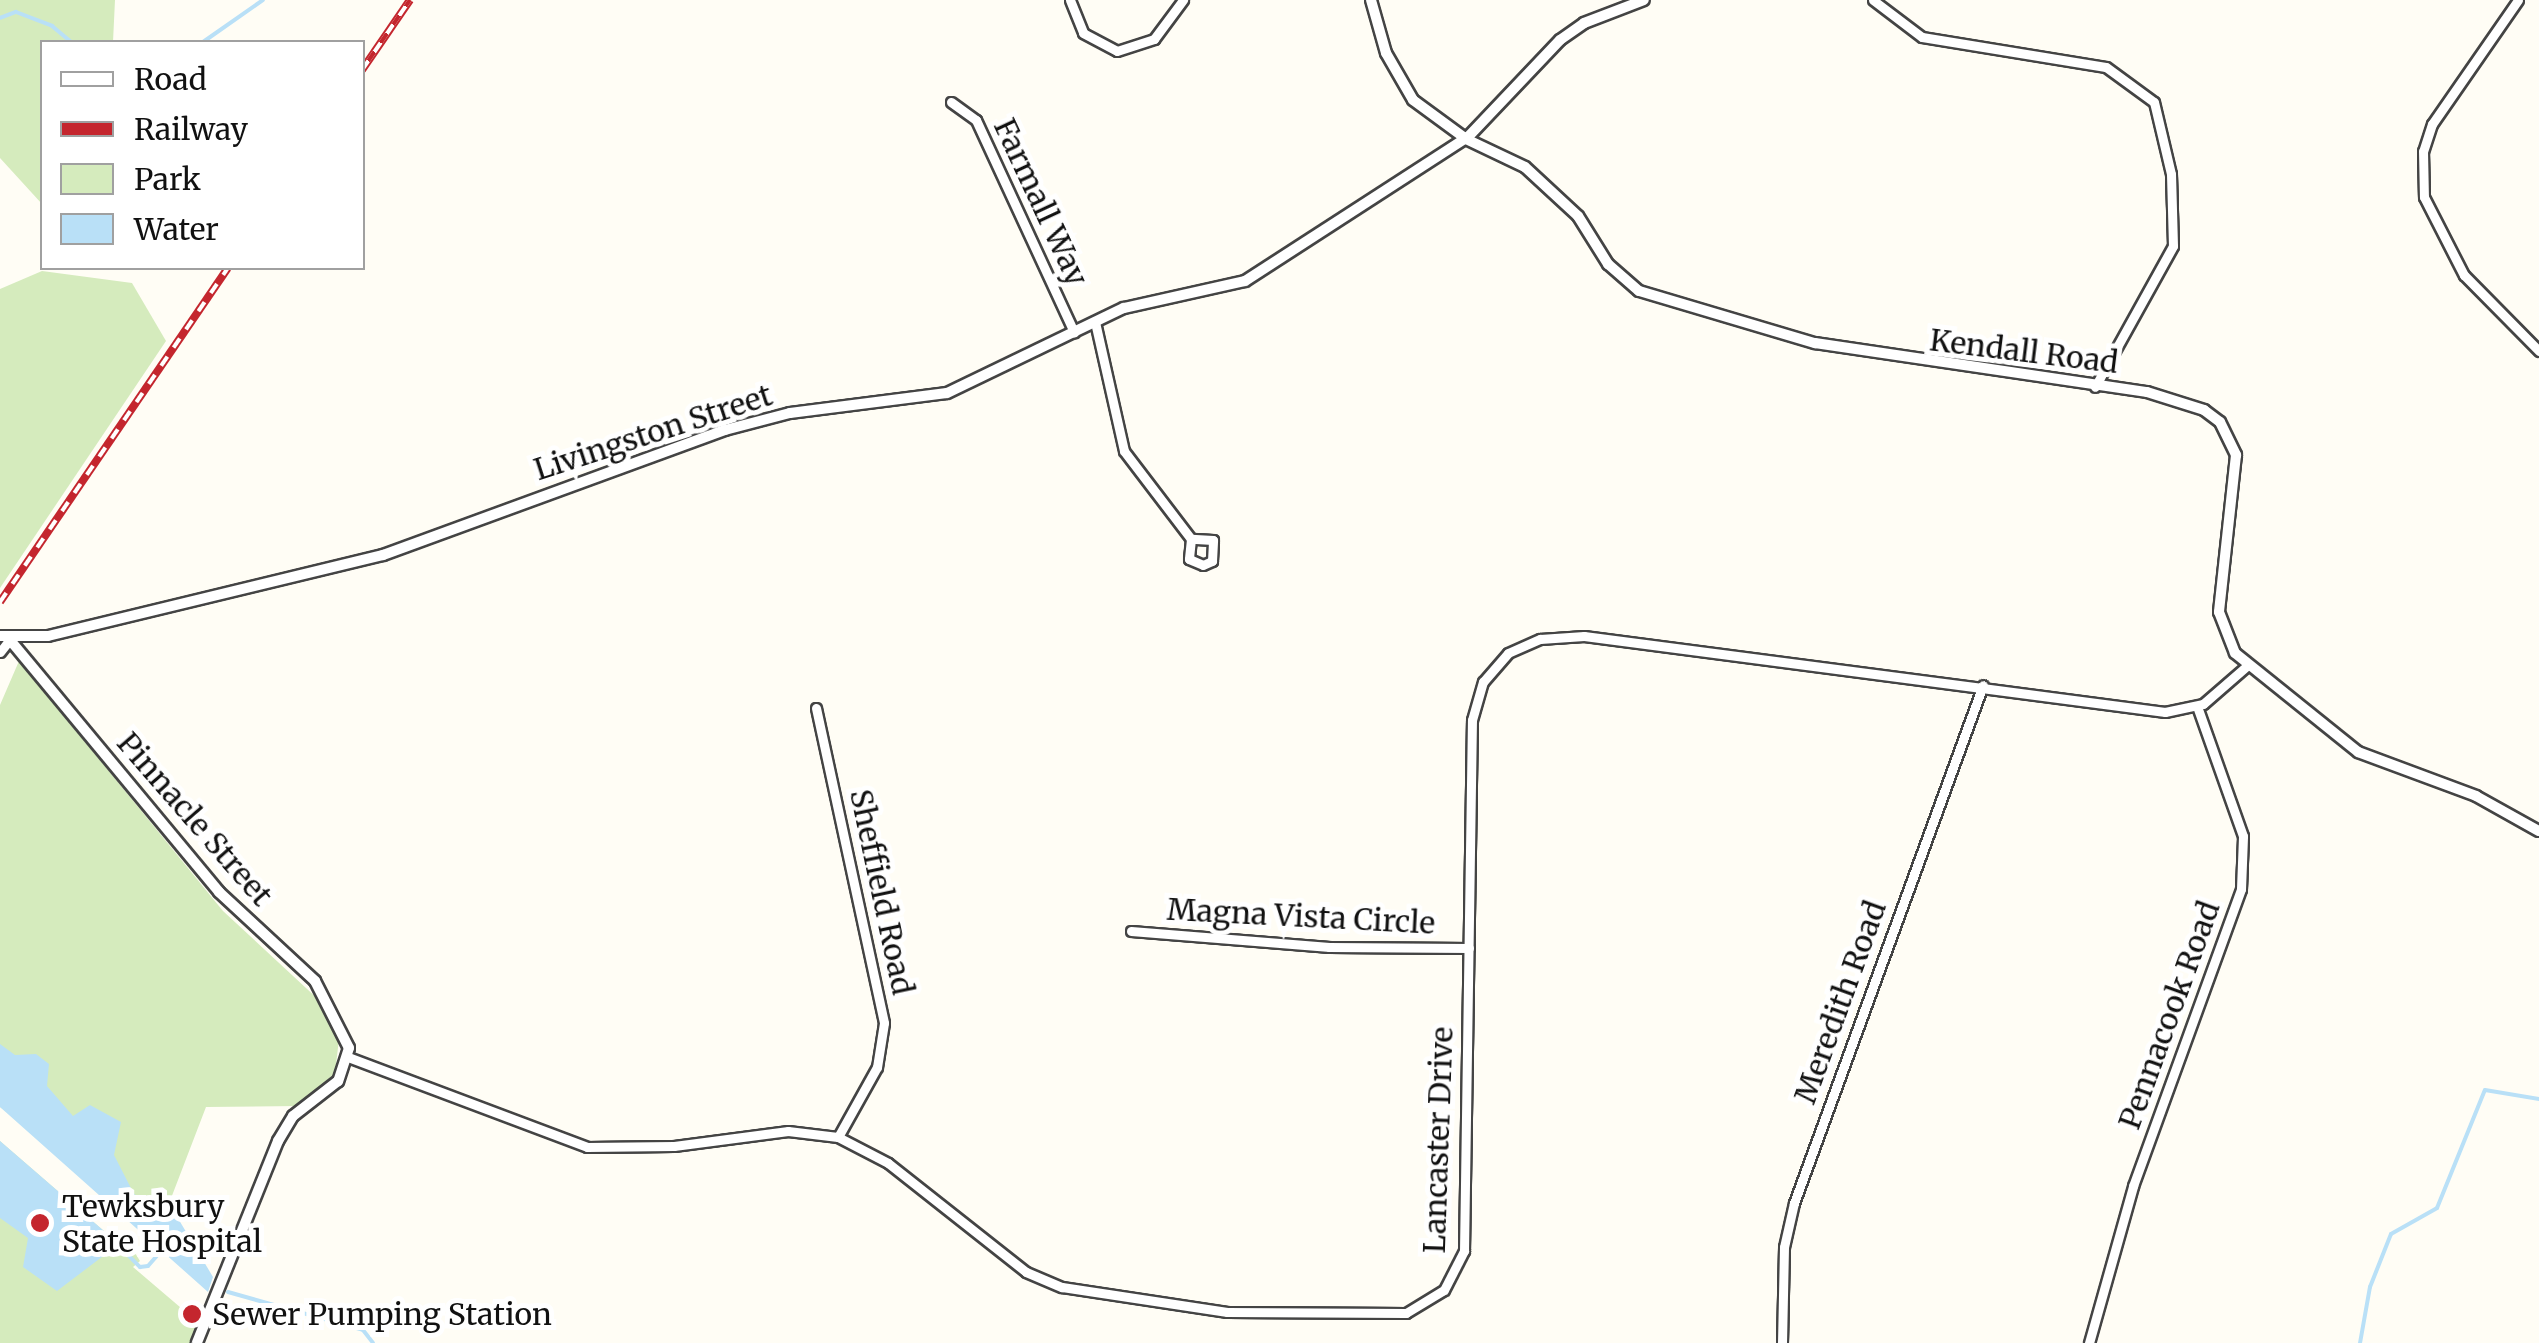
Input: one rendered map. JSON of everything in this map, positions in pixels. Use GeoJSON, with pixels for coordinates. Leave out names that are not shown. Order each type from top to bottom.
{"type":"FeatureCollection","features":[{"type":"Feature","properties":{"kind":"street"},"geometry":{"type":"LineString","coordinates":[[1070,0],[1083,34],[1117,51],[1154,39],[1183,0]]}},
{"type":"Feature","properties":{"kind":"street","name":"Kendall Road"},"geometry":{"type":"LineString","coordinates":[[1371,0],[1397,78],[1414,100],[1466,139],[1525,167],[1578,216],[1620,277],[1658,300],[1815,343],[2179,400],[2220,422],[2232,439],[2236,479],[2219,612],[2228,642],[2248,665],[2358,752],[2476,796],[2539,831]]}},
{"type":"Feature","properties":{"kind":"street","name":"Livingston Street"},"geometry":{"type":"LineString","coordinates":[[5,638],[234,595],[383,555],[768,418],[947,393],[1124,308],[1245,281],[1466,139],[1560,40],[1584,22],[1644,0]]}},
{"type":"Feature","properties":{"kind":"street"},"geometry":{"type":"LineString","coordinates":[[1873,0],[1922,37],[2106,67],[2154,102],[2172,174],[2174,246],[2095,387]]}},
{"type":"Feature","properties":{"kind":"street"},"geometry":{"type":"LineString","coordinates":[[2518,0],[2432,124],[2422,151],[2424,197],[2464,275],[2539,351]]}},
{"type":"Feature","properties":{"kind":"street","name":"Farmall Way"},"geometry":{"type":"LineString","coordinates":[[951,102],[976,120],[1074,332]]}},
{"type":"Feature","properties":{"kind":"street"},"geometry":{"type":"LineString","coordinates":[[1095,322],[1124,451],[1191,539]]}},
{"type":"Feature","properties":{"kind":"street","name":"Lancaster Drive"},"geometry":{"type":"LineString","coordinates":[[348,1057],[587,1146],[674,1146],[788,1131],[838,1137],[888,1163],[1026,1272],[1062,1287],[1227,1312],[1406,1313],[1444,1290],[1464,1251],[1472,720],[1492,666],[1525,644],[1584,636],[2165,712],[2198,706]]}},
{"type":"Feature","properties":{"kind":"street"},"geometry":{"type":"LineString","coordinates":[[0,652],[5,638]]}},
{"type":"Feature","properties":{"kind":"street","name":"Pinnacle Street"},"geometry":{"type":"LineString","coordinates":[[5,638],[219,892],[315,981],[345,1035],[348,1057]]}},
{"type":"Feature","properties":{"kind":"street"},"geometry":{"type":"LineString","coordinates":[[2198,706],[2248,665]]}},
{"type":"Feature","properties":{"kind":"street","name":"Meredith Road"},"geometry":{"type":"LineString","coordinates":[[1782,1343],[1784,1248],[1794,1202],[1982,686]]}},
{"type":"Feature","properties":{"kind":"street","name":"Pennacook Road"},"geometry":{"type":"LineString","coordinates":[[2089,1343],[2133,1186],[2241,889],[2243,836],[2198,706]]}},
{"type":"Feature","properties":{"kind":"street","name":"Sheffield Road"},"geometry":{"type":"LineString","coordinates":[[816,708],[884,1023],[870,1084],[838,1137]]}},
{"type":"Feature","properties":{"kind":"street","name":"Magna Vista Circle"},"geometry":{"type":"LineString","coordinates":[[1132,932],[1329,946],[1469,948]]}},
{"type":"Feature","properties":{"kind":"street"},"geometry":{"type":"LineString","coordinates":[[197,1343],[278,1141],[293,1116],[338,1081],[348,1057]]}},
{"type":"Feature","properties":{"kind":"green space"},"geometry":{"type":"Polygon","coordinates":[[[0,0],[115,0],[113,40],[40,40],[40,202],[0,158],[0,0]]]}},
{"type":"Feature","properties":{"kind":"green space"},"geometry":{"type":"Polygon","coordinates":[[[42,271],[132,283],[166,341],[0,588],[0,289],[42,271]]]}},
{"type":"Feature","properties":{"kind":"green space","name":"Tewksbury State Hospital"},"geometry":{"type":"Polygon","coordinates":[[[19,661],[223,911],[320,1001],[339,1039],[335,1073],[299,1106],[206,1107],[160,1227],[0,1107],[0,705],[19,661]]]}},
{"type":"Feature","properties":{"kind":"green space","name":"Tewksbury State Hospital"},"geometry":{"type":"Polygon","coordinates":[[[0,1141],[119,1244],[130,1245],[140,1261],[133,1267],[201,1325],[195,1343],[0,1343],[0,1141]]]}},
{"type":"Feature","properties":{"kind":"water"},"geometry":{"type":"Polygon","coordinates":[[[0,1044],[15,1055],[36,1054],[49,1064],[47,1086],[73,1116],[90,1105],[121,1122],[114,1155],[134,1194],[179,1220],[213,1277],[208,1292],[0,1107],[0,1044]]]}},
{"type":"Feature","properties":{"kind":"water"},"geometry":{"type":"Polygon","coordinates":[[[0,1141],[119,1244],[57,1291],[23,1267],[28,1238],[0,1218],[0,1141]]]}},
{"type":"Feature","properties":{"kind":"waterway"},"geometry":{"type":"LineString","coordinates":[[206,40],[263,0]]}},
{"type":"Feature","properties":{"kind":"waterway"},"geometry":{"type":"LineString","coordinates":[[0,18],[16,12],[52,26],[69,40]]}},
{"type":"Feature","properties":{"kind":"waterway"},"geometry":{"type":"LineString","coordinates":[[2360,1343],[2370,1287],[2391,1234],[2437,1208],[2485,1090],[2539,1099]]}},
{"type":"Feature","properties":{"kind":"waterway"},"geometry":{"type":"LineString","coordinates":[[116,1243],[140,1267],[148,1266],[166,1245]]}},
{"type":"Feature","properties":{"kind":"waterway"},"geometry":{"type":"LineString","coordinates":[[228,1292],[363,1330],[373,1343]]}},
{"type":"Feature","properties":{"kind":"railway"},"geometry":{"type":"LineString","coordinates":[[365,66],[410,0]]}},
{"type":"Feature","properties":{"kind":"railway"},"geometry":{"type":"LineString","coordinates":[[0,602],[227,270]]}},
{"type":"Feature","properties":{"kind":"place","name":"Tewksbury State Hospital"},"geometry":{"type":"Point","coordinates":[40,1223]}},
{"type":"Feature","properties":{"kind":"place","name":"Sewer Pumping Station"},"geometry":{"type":"Point","coordinates":[192,1314]}}]}
